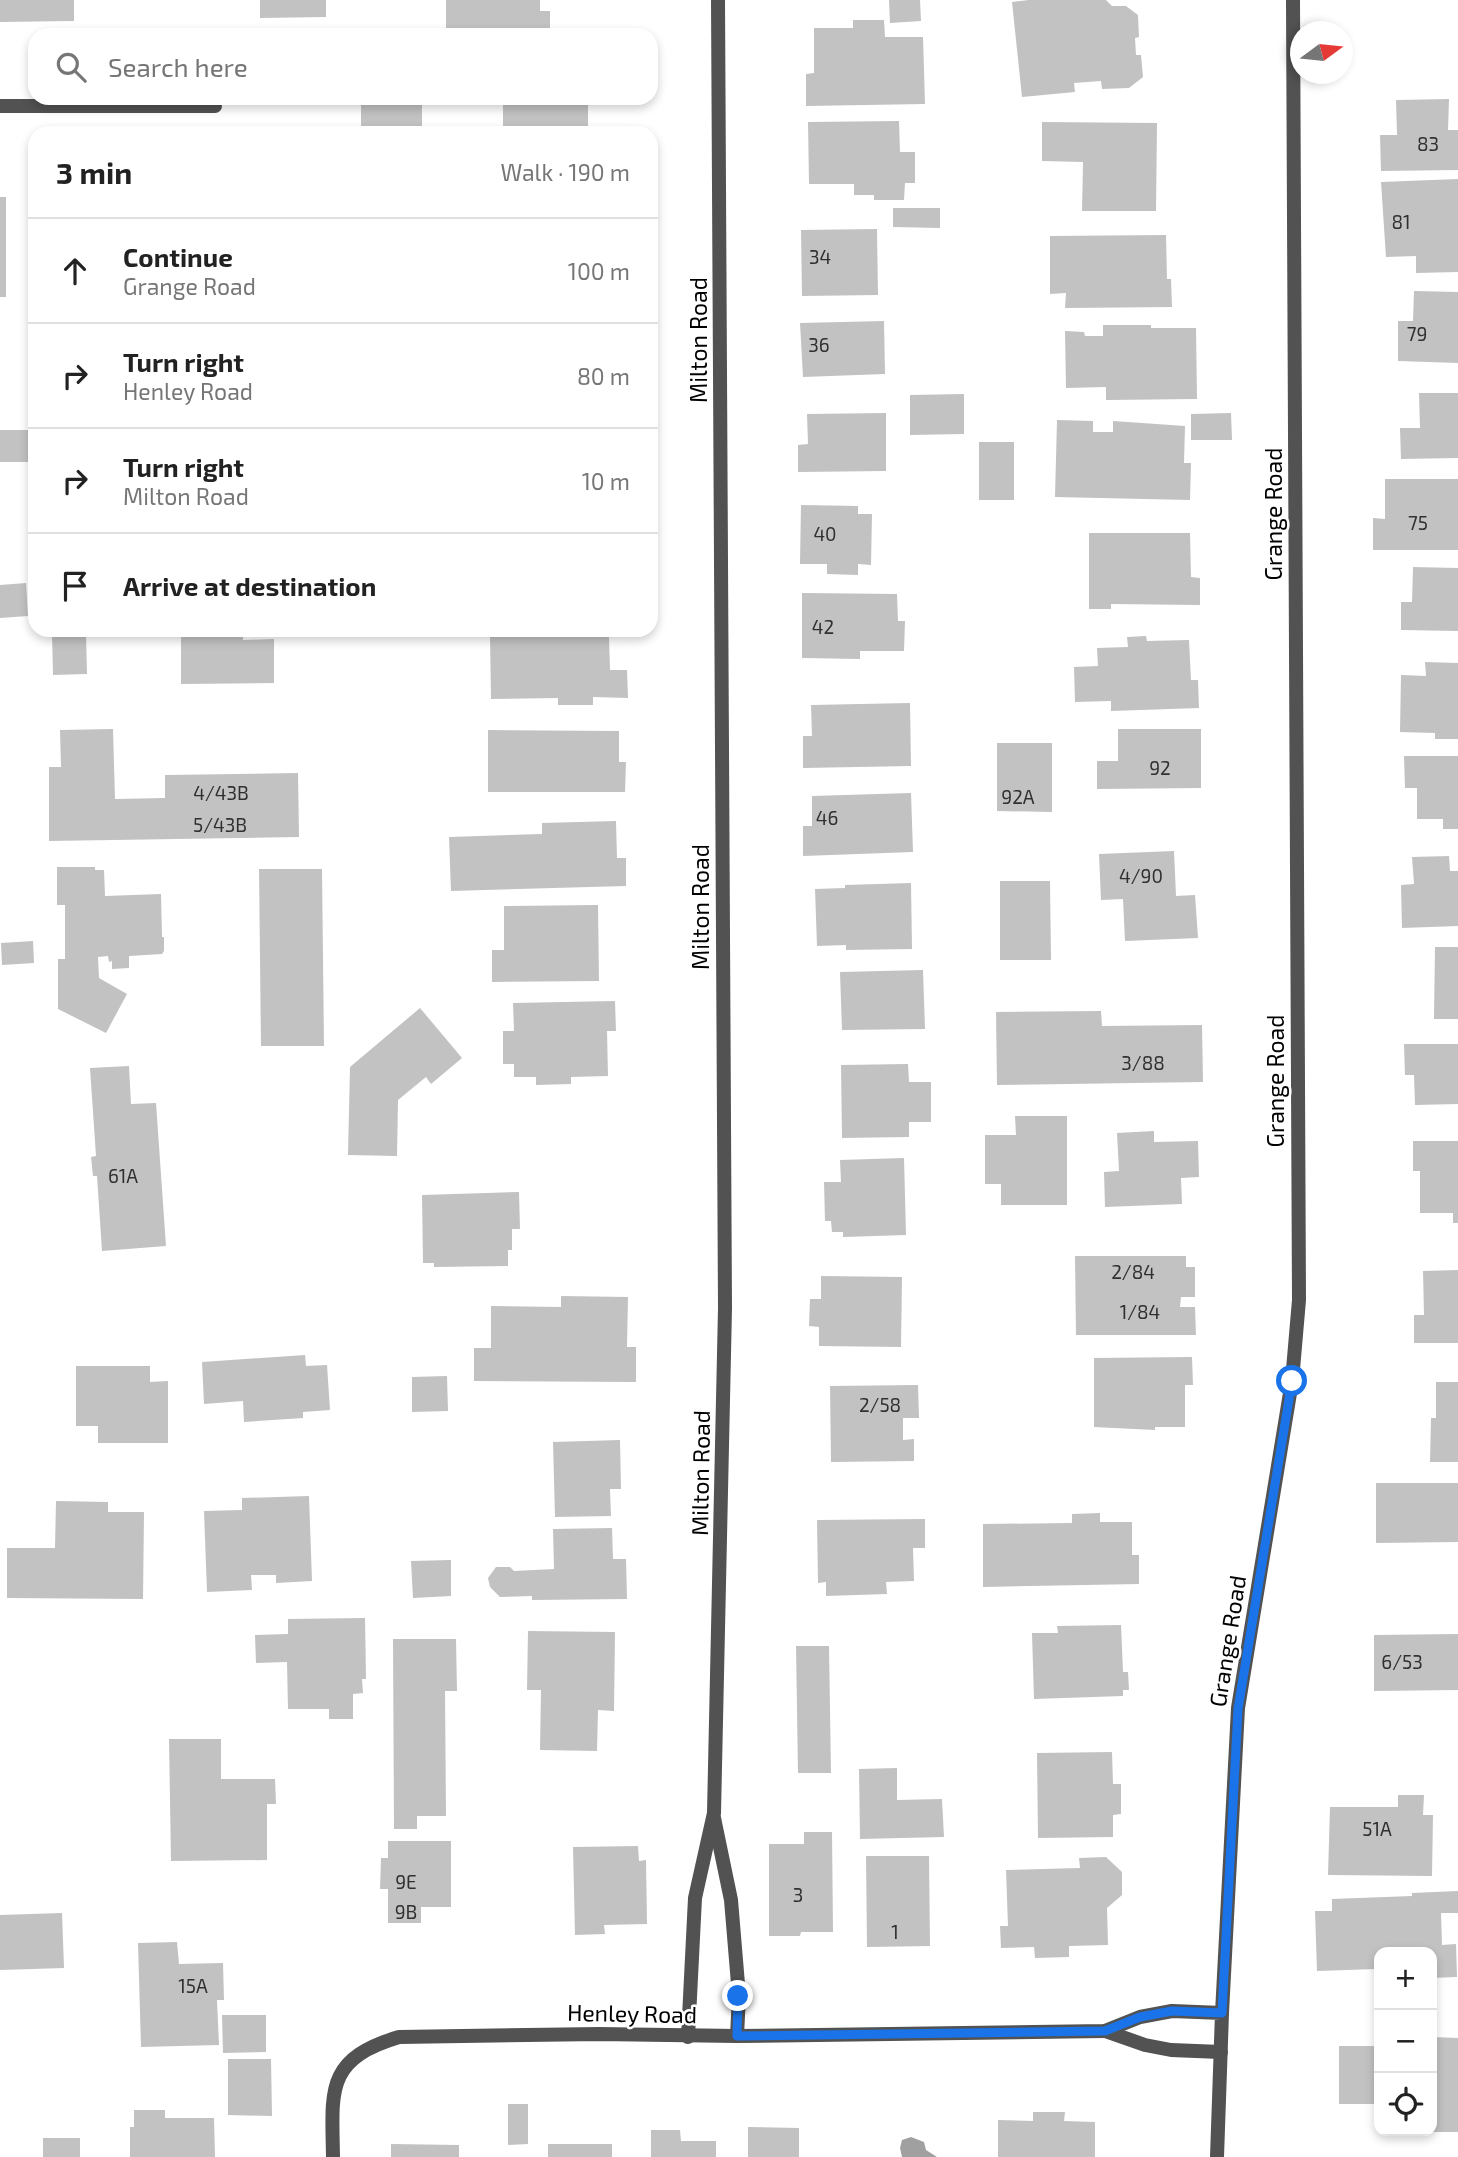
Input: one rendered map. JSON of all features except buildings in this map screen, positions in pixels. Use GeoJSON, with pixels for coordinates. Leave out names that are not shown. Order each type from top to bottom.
{"type":"FeatureCollection","features":[{"type":"Feature","properties":{"kind":"street","name":"Milton Road"},"geometry":{"type":"LineString","coordinates":[[688,2037],[695,1898],[713,1813],[725,1308],[719,0]]}},
{"type":"Feature","properties":{"kind":"street","name":"Grange Road"},"geometry":{"type":"LineString","coordinates":[[1217,2157],[1238,1709],[1292,1381],[1299,1300],[1293,0]]}},
{"type":"Feature","properties":{"kind":"street"},"geometry":{"type":"LineString","coordinates":[[0,106],[215,106]]}},
{"type":"Feature","properties":{"kind":"street","name":"Milton Road"},"geometry":{"type":"LineString","coordinates":[[713,1813],[731,1899],[738,1996],[737,2036]]}},
{"type":"Feature","properties":{"kind":"street","name":"Henley Road"},"geometry":{"type":"LineString","coordinates":[[1105,2031],[1140,2017],[1172,2011],[1222,2013]]}},
{"type":"Feature","properties":{"kind":"street","name":"Henley Road"},"geometry":{"type":"LineString","coordinates":[[333,2157],[332,2102],[335,2085],[356,2055],[399,2037],[599,2034],[688,2037],[1105,2031],[1145,2045],[1171,2050],[1221,2052]]}},
{"type":"Feature","properties":{"kind":"shaded area"},"geometry":{"type":"Polygon","coordinates":[[[911,2137],[924,2142],[926,2150],[937,2157],[902,2157],[902,2140],[911,2137]]]}},
{"type":"Feature","properties":{"kind":"route"},"geometry":{"type":"LineString","coordinates":[[738,1996],[737,2036],[1105,2031],[1140,2017],[1172,2011],[1222,2013],[1238,1709],[1292,1381]]}}]}
